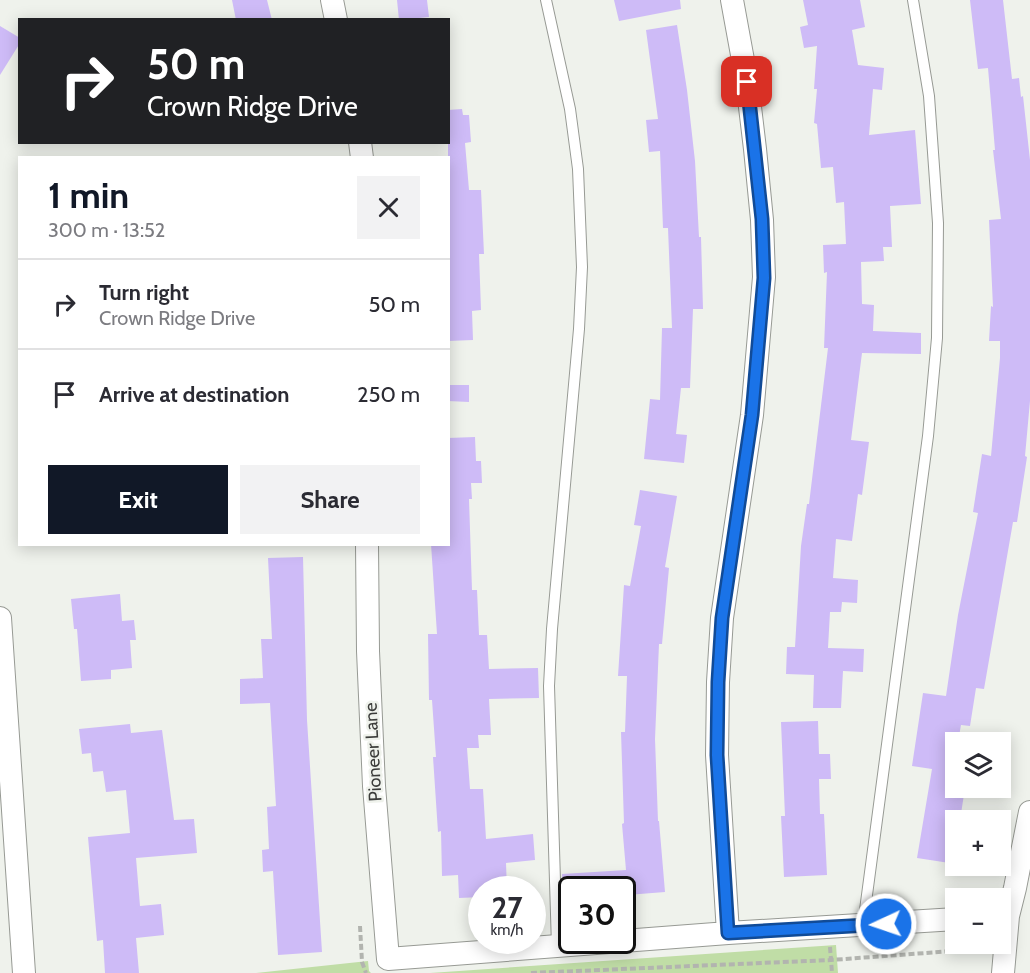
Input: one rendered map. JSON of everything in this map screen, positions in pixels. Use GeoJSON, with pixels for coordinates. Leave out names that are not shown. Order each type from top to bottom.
{"type":"FeatureCollection","features":[{"type":"Feature","properties":{"kind":"street"},"geometry":{"type":"LineString","coordinates":[[332,0],[336,18]]}},
{"type":"Feature","properties":{"kind":"street"},"geometry":{"type":"LineString","coordinates":[[728,933],[717,755],[718,682],[722,618],[752,415],[764,278],[762,219],[755,149],[747,82],[732,0]]}},
{"type":"Feature","properties":{"kind":"street","name":"Pioneer Lane"},"geometry":{"type":"LineString","coordinates":[[367,546],[374,786],[388,958],[557,945]]}},
{"type":"Feature","properties":{"kind":"street"},"geometry":{"type":"LineString","coordinates":[[0,618],[24,973]]}},
{"type":"Feature","properties":{"kind":"street"},"geometry":{"type":"LineString","coordinates":[[1011,899],[1030,812]]}},
{"type":"Feature","properties":{"kind":"street"},"geometry":{"type":"LineString","coordinates":[[557,945],[945,921]]}},
{"type":"Feature","properties":{"kind":"street"},"geometry":{"type":"LineString","coordinates":[[1003,954],[1003,973]]}},
{"type":"Feature","properties":{"kind":"lane"},"geometry":{"type":"LineString","coordinates":[[546,0],[570,109],[578,169],[582,267],[579,330],[549,686],[557,945]]}},
{"type":"Feature","properties":{"kind":"lane"},"geometry":{"type":"LineString","coordinates":[[863,925],[928,436],[937,338],[938,224],[930,96],[913,0]]}},
{"type":"Feature","properties":{"kind":"path"},"geometry":{"type":"LineString","coordinates":[[530,973],[831,960],[945,952]]}},
{"type":"Feature","properties":{"kind":"green space"},"geometry":{"type":"Polygon","coordinates":[[[836,945],[838,973],[430,973],[836,945]]]}},
{"type":"Feature","properties":{"kind":"green space"},"geometry":{"type":"Polygon","coordinates":[[[368,961],[371,973],[256,973],[368,961]]]}},
{"type":"Feature","properties":{"kind":"building"},"geometry":{"type":"Polygon","coordinates":[[[232,0],[267,0],[272,18],[236,18],[232,0]]]}},
{"type":"Feature","properties":{"kind":"building"},"geometry":{"type":"Polygon","coordinates":[[[397,0],[427,0],[429,17],[399,18],[397,0]]]}},
{"type":"Feature","properties":{"kind":"building"},"geometry":{"type":"Polygon","coordinates":[[[614,0],[680,0],[681,9],[619,21],[614,0]]]}},
{"type":"Feature","properties":{"kind":"building"},"geometry":{"type":"Polygon","coordinates":[[[803,0],[860,0],[865,27],[852,30],[858,65],[884,68],[882,90],[873,89],[869,135],[915,130],[921,204],[890,206],[892,247],[883,247],[884,261],[861,262],[862,304],[874,305],[873,331],[921,333],[921,354],[862,353],[851,440],[869,442],[862,495],[858,494],[852,541],[836,539],[833,578],[858,580],[857,603],[842,602],[841,612],[830,612],[828,648],[864,649],[863,672],[843,671],[841,708],[813,708],[814,675],[786,674],[787,647],[795,647],[801,546],[807,504],[809,504],[828,348],[824,348],[827,272],[824,273],[823,245],[846,244],[844,202],[836,203],[833,167],[821,168],[817,124],[814,123],[817,46],[804,48],[800,27],[808,25],[803,0]]]}},
{"type":"Feature","properties":{"kind":"building"},"geometry":{"type":"Polygon","coordinates":[[[970,0],[1003,0],[1012,79],[1019,78],[1021,97],[1023,96],[1030,160],[1030,401],[1025,456],[1027,457],[1017,522],[1013,522],[984,689],[976,688],[970,726],[961,725],[960,732],[945,732],[945,798],[963,798],[962,810],[945,810],[945,862],[917,858],[932,769],[912,766],[923,693],[946,696],[958,615],[978,513],[973,512],[982,454],[991,456],[1000,341],[989,341],[991,306],[993,307],[989,220],[1001,219],[993,150],[995,150],[988,68],[978,69],[970,0]]]}},
{"type":"Feature","properties":{"kind":"building"},"geometry":{"type":"Polygon","coordinates":[[[677,25],[695,161],[699,237],[701,237],[703,309],[693,309],[690,388],[681,388],[676,434],[687,435],[684,463],[644,459],[650,399],[660,400],[662,328],[672,328],[668,228],[663,228],[660,151],[649,152],[646,120],[658,119],[646,30],[677,25]]]}},
{"type":"Feature","properties":{"kind":"building"},"geometry":{"type":"Polygon","coordinates":[[[0,26],[18,37],[18,46],[0,75],[0,26]]]}},
{"type":"Feature","properties":{"kind":"building"},"geometry":{"type":"Polygon","coordinates":[[[462,109],[463,115],[469,115],[471,142],[465,143],[469,190],[481,190],[484,254],[479,254],[481,310],[472,311],[473,340],[450,341],[450,156],[448,156],[448,144],[450,144],[450,110],[462,109]]]}},
{"type":"Feature","properties":{"kind":"building"},"geometry":{"type":"Polygon","coordinates":[[[450,385],[469,385],[469,402],[450,401],[450,385]]]}},
{"type":"Feature","properties":{"kind":"building"},"geometry":{"type":"Polygon","coordinates":[[[475,437],[476,461],[481,461],[482,483],[471,483],[472,499],[469,499],[472,590],[477,590],[479,635],[487,635],[489,669],[538,668],[539,698],[489,699],[491,735],[478,735],[479,748],[467,748],[470,789],[483,789],[486,839],[533,834],[535,860],[506,863],[506,876],[468,876],[468,898],[459,898],[458,875],[442,876],[441,831],[438,832],[433,757],[436,757],[432,700],[429,700],[428,634],[437,634],[431,546],[450,546],[450,438],[475,437]]]}},
{"type":"Feature","properties":{"kind":"building"},"geometry":{"type":"Polygon","coordinates":[[[640,490],[677,496],[665,567],[669,568],[662,644],[659,644],[655,739],[658,821],[665,892],[636,894],[636,876],[562,876],[562,874],[626,870],[622,824],[624,823],[621,732],[625,732],[627,676],[618,676],[624,585],[630,586],[641,526],[634,525],[640,490]]]}},
{"type":"Feature","properties":{"kind":"building"},"geometry":{"type":"Polygon","coordinates":[[[303,557],[307,720],[322,952],[278,955],[273,871],[263,872],[262,850],[269,849],[267,807],[276,806],[270,703],[240,704],[240,679],[263,678],[261,639],[272,639],[268,558],[303,557]]]}},
{"type":"Feature","properties":{"kind":"building"},"geometry":{"type":"Polygon","coordinates":[[[120,594],[122,621],[134,620],[136,640],[130,640],[132,668],[111,670],[111,679],[81,681],[77,629],[74,629],[71,599],[120,594]]]}},
{"type":"Feature","properties":{"kind":"building"},"geometry":{"type":"Polygon","coordinates":[[[818,721],[819,754],[830,754],[831,779],[819,779],[820,814],[824,814],[827,875],[784,877],[781,816],[785,816],[781,722],[818,721]]]}},
{"type":"Feature","properties":{"kind":"building"},"geometry":{"type":"Polygon","coordinates":[[[130,724],[131,733],[162,730],[174,820],[194,819],[197,853],[136,858],[140,906],[161,904],[164,935],[136,938],[139,973],[105,973],[103,940],[97,941],[88,837],[130,833],[126,790],[106,792],[103,771],[93,772],[91,753],[82,754],[79,729],[130,724]]]}},
{"type":"Feature","properties":{"kind":"route"},"geometry":{"type":"LineString","coordinates":[[747,82],[762,219],[764,278],[752,415],[722,618],[718,682],[717,755],[728,933],[886,924]]}}]}
